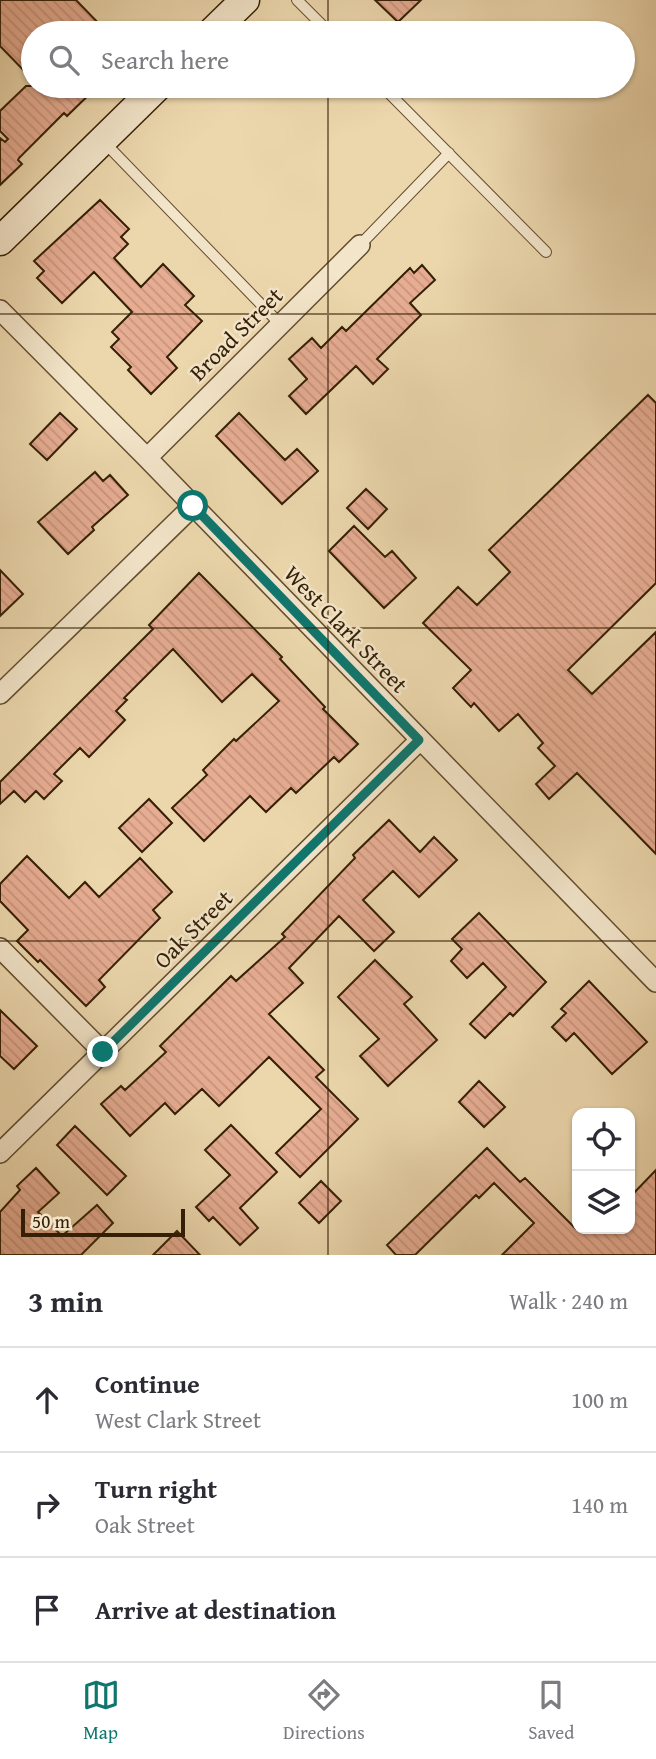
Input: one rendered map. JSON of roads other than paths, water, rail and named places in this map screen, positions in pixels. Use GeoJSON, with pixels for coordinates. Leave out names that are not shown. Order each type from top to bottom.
{"type":"FeatureCollection","features":[{"type":"Feature","properties":{"kind":"street"},"geometry":{"type":"LineString","coordinates":[[224,21],[245,0]]}},
{"type":"Feature","properties":{"kind":"street"},"geometry":{"type":"LineString","coordinates":[[0,241],[146,98]]}},
{"type":"Feature","properties":{"kind":"street","name":"Broad Street"},"geometry":{"type":"LineString","coordinates":[[147,458],[360,245]]}},
{"type":"Feature","properties":{"kind":"street","name":"West Clark Street"},"geometry":{"type":"LineString","coordinates":[[0,310],[656,982]]}},
{"type":"Feature","properties":{"kind":"street"},"geometry":{"type":"LineString","coordinates":[[0,694],[193,506]]}},
{"type":"Feature","properties":{"kind":"street","name":"Oak Street"},"geometry":{"type":"LineString","coordinates":[[0,1153],[419,740]]}},
{"type":"Feature","properties":{"kind":"street"},"geometry":{"type":"LineString","coordinates":[[0,948],[103,1052]]}},
{"type":"Feature","properties":{"kind":"lane"},"geometry":{"type":"LineString","coordinates":[[298,0],[318,21]]}},
{"type":"Feature","properties":{"kind":"lane"},"geometry":{"type":"LineString","coordinates":[[394,98],[546,252]]}},
{"type":"Feature","properties":{"kind":"lane"},"geometry":{"type":"LineString","coordinates":[[103,140],[281,325]]}},
{"type":"Feature","properties":{"kind":"lane"},"geometry":{"type":"LineString","coordinates":[[360,245],[449,153]]}}]}
